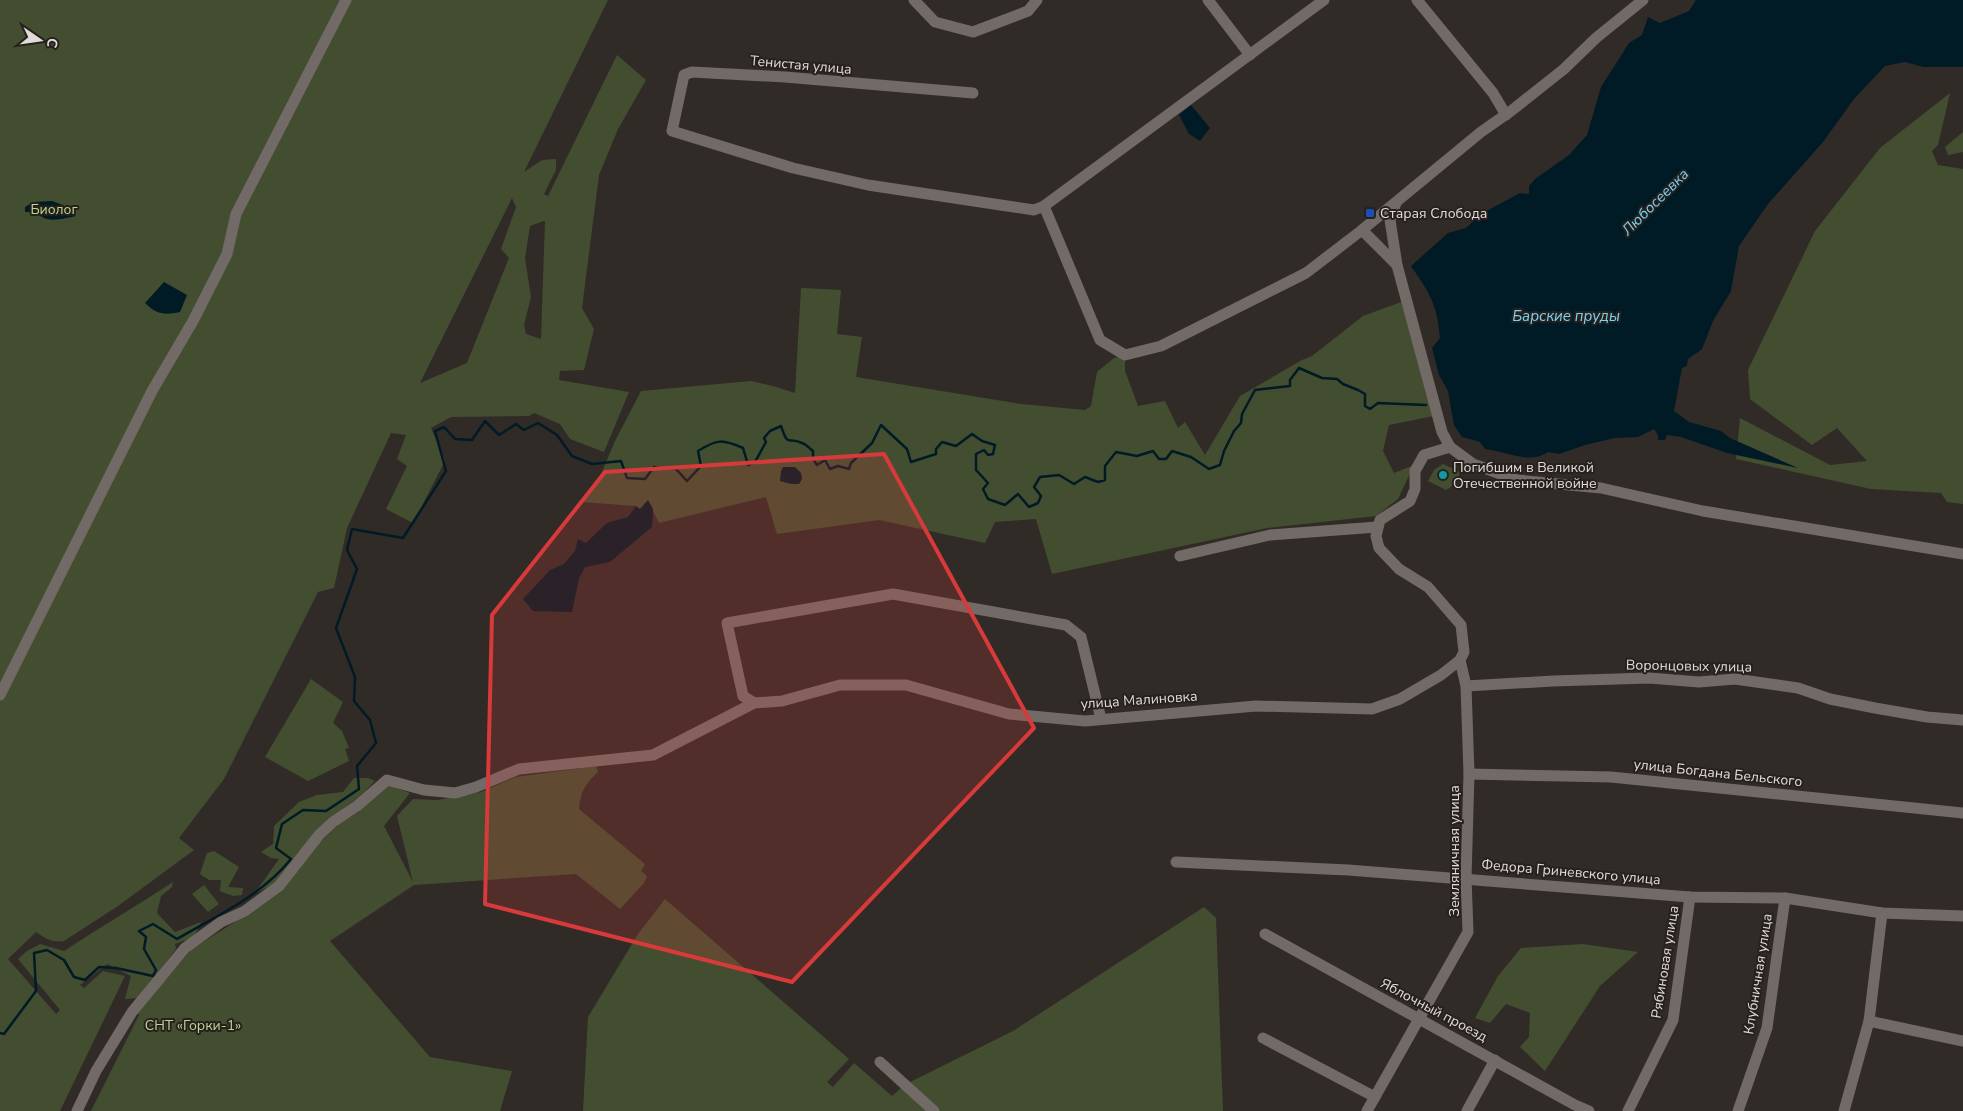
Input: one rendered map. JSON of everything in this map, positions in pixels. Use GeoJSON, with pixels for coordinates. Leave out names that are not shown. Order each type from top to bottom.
{"type":"FeatureCollection","features":[{"type":"Feature","properties":{"kind":"street"},"geometry":{"type":"LineString","coordinates":[[0,694],[152,391],[193,321],[227,254],[236,214],[346,0]]}},
{"type":"Feature","properties":{"kind":"street"},"geometry":{"type":"LineString","coordinates":[[914,0],[935,22],[973,32],[1028,11],[1037,0]]}},
{"type":"Feature","properties":{"kind":"street"},"geometry":{"type":"LineString","coordinates":[[1208,0],[1250,55]]}},
{"type":"Feature","properties":{"kind":"street"},"geometry":{"type":"LineString","coordinates":[[1324,0],[1044,206],[1100,340],[1125,355],[1161,346],[1306,273],[1362,230],[1384,218],[1397,201],[1481,132],[1506,115],[1564,69],[1596,38],[1643,0]]}},
{"type":"Feature","properties":{"kind":"street"},"geometry":{"type":"LineString","coordinates":[[1417,0],[1493,93],[1506,115]]}},
{"type":"Feature","properties":{"kind":"street","name":"Тенистая улица"},"geometry":{"type":"LineString","coordinates":[[973,93],[785,77],[692,72],[684,75],[672,131],[793,168],[868,185],[1034,210],[1044,206]]}},
{"type":"Feature","properties":{"kind":"street"},"geometry":{"type":"LineString","coordinates":[[1384,218],[1442,432],[1450,447],[1473,464],[1517,480],[1601,488],[1703,511],[1963,554]]}},
{"type":"Feature","properties":{"kind":"street"},"geometry":{"type":"LineString","coordinates":[[1362,230],[1397,265]]}},
{"type":"Feature","properties":{"kind":"street"},"geometry":{"type":"LineString","coordinates":[[1450,447],[1424,455],[1415,471],[1416,489],[1410,501],[1380,520],[1376,536],[1379,548],[1400,569],[1428,587],[1461,625],[1464,652],[1460,660],[1466,686]]}},
{"type":"Feature","properties":{"kind":"street"},"geometry":{"type":"LineString","coordinates":[[1180,556],[1270,535],[1377,527]]}},
{"type":"Feature","properties":{"kind":"street"},"geometry":{"type":"LineString","coordinates":[[754,703],[743,696],[727,623],[893,594],[1066,625],[1081,637],[1101,719]]}},
{"type":"Feature","properties":{"kind":"street","name":"улица Малиновка"},"geometry":{"type":"LineString","coordinates":[[754,703],[782,701],[840,685],[906,685],[1009,714],[1084,720],[1256,706],[1341,710],[1372,709],[1400,699],[1441,675],[1460,660]]}},
{"type":"Feature","properties":{"kind":"street","name":"Воронцовых улица"},"geometry":{"type":"LineString","coordinates":[[1466,686],[1650,678],[1699,682],[1735,679],[1798,688],[1830,699],[1876,708],[1927,717],[1963,720]]}},
{"type":"Feature","properties":{"kind":"street","name":"Земляничная улица"},"geometry":{"type":"LineString","coordinates":[[1367,1111],[1468,932],[1466,878],[1469,774],[1466,686]]}},
{"type":"Feature","properties":{"kind":"street"},"geometry":{"type":"LineString","coordinates":[[77,1111],[96,1071],[132,1012],[185,948],[221,922],[245,911],[279,886],[319,835],[387,780],[424,790],[454,793],[476,787],[519,770],[653,755],[754,703]]}},
{"type":"Feature","properties":{"kind":"street","name":"улица Богдана Бельского"},"geometry":{"type":"LineString","coordinates":[[1469,774],[1611,777],[1963,813]]}},
{"type":"Feature","properties":{"kind":"street","name":"Федора Гриневского улица"},"geometry":{"type":"LineString","coordinates":[[1176,862],[1466,878],[1690,898],[1785,898],[1882,913],[1963,916]]}},
{"type":"Feature","properties":{"kind":"street","name":"Рябиновая улица"},"geometry":{"type":"LineString","coordinates":[[1628,1111],[1674,1020],[1690,898]]}},
{"type":"Feature","properties":{"kind":"street","name":"Клубничная улица"},"geometry":{"type":"LineString","coordinates":[[1738,1111],[1767,1028],[1785,898]]}},
{"type":"Feature","properties":{"kind":"street"},"geometry":{"type":"LineString","coordinates":[[1844,1111],[1869,1021],[1882,913]]}},
{"type":"Feature","properties":{"kind":"street","name":"Яблочный проезд"},"geometry":{"type":"LineString","coordinates":[[1264,934],[1495,1060],[1574,1108],[1589,1111]]}},
{"type":"Feature","properties":{"kind":"street"},"geometry":{"type":"LineString","coordinates":[[1869,1021],[1963,1041]]}},
{"type":"Feature","properties":{"kind":"street"},"geometry":{"type":"LineString","coordinates":[[1263,1038],[1375,1097]]}},
{"type":"Feature","properties":{"kind":"street"},"geometry":{"type":"LineString","coordinates":[[1467,1111],[1495,1060]]}},
{"type":"Feature","properties":{"kind":"street"},"geometry":{"type":"LineString","coordinates":[[880,1062],[934,1111]]}},
{"type":"Feature","properties":{"kind":"highlighted area"},"geometry":{"type":"Polygon","coordinates":[[[884,454],[1034,728],[792,982],[485,904],[492,615],[605,472],[884,454]]]}},
{"type":"Feature","properties":{"kind":"green space","name":"Биолог"},"geometry":{"type":"Polygon","coordinates":[[[0,0],[608,0],[524,172],[542,160],[556,159],[556,170],[544,194],[548,196],[617,55],[646,80],[618,129],[599,175],[582,308],[594,329],[584,370],[560,371],[559,380],[629,392],[604,452],[570,439],[560,424],[534,413],[529,416],[451,417],[431,428],[445,461],[413,523],[386,509],[407,466],[397,459],[406,435],[391,433],[347,528],[334,588],[318,592],[224,779],[179,838],[194,850],[118,906],[64,941],[52,941],[36,932],[8,959],[56,1014],[60,1010],[18,959],[27,951],[40,944],[64,951],[173,882],[172,887],[161,896],[157,913],[175,932],[201,922],[194,937],[175,944],[176,949],[138,998],[125,999],[131,976],[107,964],[80,985],[84,988],[103,971],[125,976],[60,1111],[0,1111],[0,0]],[[512,198],[420,383],[467,363],[509,258],[501,249],[516,207],[512,198]],[[545,221],[530,226],[525,258],[531,297],[524,325],[526,334],[541,339],[545,221]]]}},
{"type":"Feature","properties":{"kind":"green space"},"geometry":{"type":"Polygon","coordinates":[[[1950,93],[1938,145],[1932,151],[1938,165],[1963,169],[1963,504],[1947,502],[1941,493],[1871,489],[1736,459],[1740,418],[1830,465],[1867,461],[1837,428],[1812,445],[1750,399],[1748,370],[1815,231],[1880,148],[1950,93]]]}},
{"type":"Feature","properties":{"kind":"green space"},"geometry":{"type":"Polygon","coordinates":[[[1963,132],[1963,152],[1948,155],[1945,147],[1963,132]]]}},
{"type":"Feature","properties":{"kind":"green space"},"geometry":{"type":"Polygon","coordinates":[[[801,288],[841,290],[837,334],[862,337],[856,377],[1021,404],[1085,410],[1091,406],[1097,372],[1114,358],[1125,355],[1125,371],[1138,406],[1165,401],[1178,428],[1185,422],[1205,455],[1240,396],[1312,356],[1363,316],[1404,301],[1434,416],[1389,425],[1383,451],[1394,473],[1414,465],[1398,499],[1376,516],[1267,528],[1052,574],[1036,519],[995,522],[985,543],[879,520],[777,534],[766,497],[659,523],[648,501],[640,509],[635,506],[582,502],[602,472],[615,441],[641,391],[751,381],[795,393],[801,288]]]}},
{"type":"Feature","properties":{"kind":"green space"},"geometry":{"type":"Polygon","coordinates":[[[1443,464],[1460,472],[1457,483],[1446,490],[1428,481],[1434,470],[1443,464]]]}},
{"type":"Feature","properties":{"kind":"green space"},"geometry":{"type":"Polygon","coordinates":[[[311,679],[343,702],[333,723],[342,731],[349,748],[345,749],[349,761],[308,781],[265,757],[311,679]]]}},
{"type":"Feature","properties":{"kind":"green space","name":"СНТ «Горки-1»"},"geometry":{"type":"Polygon","coordinates":[[[596,766],[598,772],[584,788],[579,809],[645,864],[641,871],[647,876],[644,883],[620,909],[576,874],[414,885],[330,941],[430,1057],[512,1071],[500,1111],[91,1111],[139,1015],[137,1012],[192,949],[238,920],[248,916],[280,892],[314,848],[338,825],[357,813],[388,785],[410,793],[384,826],[413,882],[397,816],[413,799],[438,800],[481,792],[516,777],[596,766]]]}},
{"type":"Feature","properties":{"kind":"green space"},"geometry":{"type":"Polygon","coordinates":[[[354,778],[368,778],[375,781],[323,826],[274,885],[255,893],[279,859],[271,858],[261,852],[273,844],[274,826],[299,802],[317,795],[343,792],[354,778]]]}},
{"type":"Feature","properties":{"kind":"green space"},"geometry":{"type":"Polygon","coordinates":[[[214,851],[239,867],[228,887],[243,888],[242,895],[233,896],[220,891],[221,880],[209,880],[200,874],[207,853],[214,851]]]}},
{"type":"Feature","properties":{"kind":"green space"},"geometry":{"type":"Polygon","coordinates":[[[204,885],[219,904],[208,912],[192,894],[204,885]]]}},
{"type":"Feature","properties":{"kind":"green space"},"geometry":{"type":"Polygon","coordinates":[[[665,899],[849,1059],[827,1082],[833,1087],[854,1063],[892,1096],[904,1085],[1013,1031],[1204,907],[1216,918],[1223,1111],[583,1111],[588,1017],[638,934],[665,899]]]}},
{"type":"Feature","properties":{"kind":"green space"},"geometry":{"type":"Polygon","coordinates":[[[1583,944],[1638,952],[1600,986],[1545,1071],[1520,1047],[1529,1037],[1530,1013],[1506,1004],[1490,1023],[1475,1018],[1498,976],[1521,948],[1583,944]]]}},
{"type":"Feature","properties":{"kind":"water","name":"Барские пруды"},"geometry":{"type":"Polygon","coordinates":[[[1696,0],[1963,0],[1963,67],[1923,67],[1905,62],[1885,66],[1854,99],[1823,142],[1768,204],[1739,246],[1731,291],[1713,321],[1702,349],[1688,359],[1687,366],[1682,368],[1674,411],[1689,422],[1721,431],[1730,438],[1798,468],[1727,453],[1681,437],[1667,435],[1665,440],[1658,440],[1658,435],[1654,429],[1638,437],[1615,438],[1585,445],[1559,454],[1548,452],[1541,456],[1525,457],[1485,449],[1480,442],[1462,437],[1454,425],[1448,391],[1439,375],[1432,348],[1440,338],[1435,308],[1428,292],[1411,266],[1448,233],[1466,228],[1481,214],[1520,193],[1529,194],[1529,186],[1535,179],[1569,155],[1587,135],[1601,87],[1629,43],[1642,35],[1648,17],[1660,23],[1689,11],[1696,0]]]}},
{"type":"Feature","properties":{"kind":"water"},"geometry":{"type":"Polygon","coordinates":[[[1191,105],[1210,128],[1200,141],[1189,134],[1179,115],[1191,105]]]}},
{"type":"Feature","properties":{"kind":"water"},"geometry":{"type":"Polygon","coordinates":[[[52,201],[63,205],[76,216],[51,220],[34,213],[25,212],[25,207],[33,202],[52,201]]]}},
{"type":"Feature","properties":{"kind":"water"},"geometry":{"type":"Polygon","coordinates":[[[164,282],[187,295],[180,312],[170,314],[157,312],[145,303],[164,282]]]}},
{"type":"Feature","properties":{"kind":"water"},"geometry":{"type":"Polygon","coordinates":[[[783,467],[795,467],[801,473],[802,479],[799,484],[780,481],[783,467]]]}},
{"type":"Feature","properties":{"kind":"water"},"geometry":{"type":"Polygon","coordinates":[[[648,500],[653,509],[652,527],[610,562],[585,567],[579,578],[572,612],[533,611],[523,599],[550,570],[564,564],[575,551],[578,539],[586,543],[607,523],[628,517],[636,506],[640,509],[648,500]]]}},
{"type":"Feature","properties":{"kind":"waterway","name":"Любосеевка"},"geometry":{"type":"LineString","coordinates":[[0,1033],[4,1034],[36,991],[34,953],[47,950],[64,960],[74,977],[85,980],[99,967],[116,968],[153,976],[156,970],[144,949],[146,937],[139,931],[153,924],[177,939],[238,904],[266,884],[291,859],[276,848],[282,824],[303,810],[326,811],[359,789],[357,766],[376,743],[370,720],[354,701],[355,677],[336,628],[357,569],[347,550],[352,529],[403,538],[446,471],[435,431],[444,427],[455,439],[472,440],[485,421],[499,435],[516,424],[524,430],[538,423],[557,435],[572,456],[592,464],[621,461],[627,478],[645,479],[654,467],[662,469],[675,468],[687,481],[701,466],[698,451],[715,442],[730,443],[743,448],[748,465],[755,462],[766,442],[764,438],[770,431],[781,426],[787,440],[805,444],[813,451],[813,459],[817,465],[825,460],[830,469],[838,466],[849,469],[851,463],[872,443],[881,425],[907,449],[911,462],[936,454],[936,449],[942,442],[956,446],[972,434],[982,441],[995,445],[993,454],[988,455],[984,450],[976,454],[976,470],[988,483],[983,489],[988,499],[1005,505],[1018,494],[1029,507],[1038,503],[1041,496],[1034,487],[1040,477],[1059,475],[1074,484],[1085,477],[1098,482],[1105,480],[1105,466],[1116,452],[1137,456],[1153,451],[1159,459],[1166,459],[1172,451],[1191,457],[1209,469],[1220,465],[1224,451],[1234,431],[1241,423],[1242,414],[1255,390],[1290,386],[1290,380],[1299,368],[1322,378],[1337,379],[1343,384],[1365,394],[1365,406],[1370,409],[1378,403],[1426,405]]}},
{"type":"Feature","properties":{"kind":"place","name":"Старая Слобода"},"geometry":{"type":"Point","coordinates":[1370,213]}},
{"type":"Feature","properties":{"kind":"place","name":"Погибшим в Великой Отечественной войне"},"geometry":{"type":"Point","coordinates":[1443,475]}}]}
